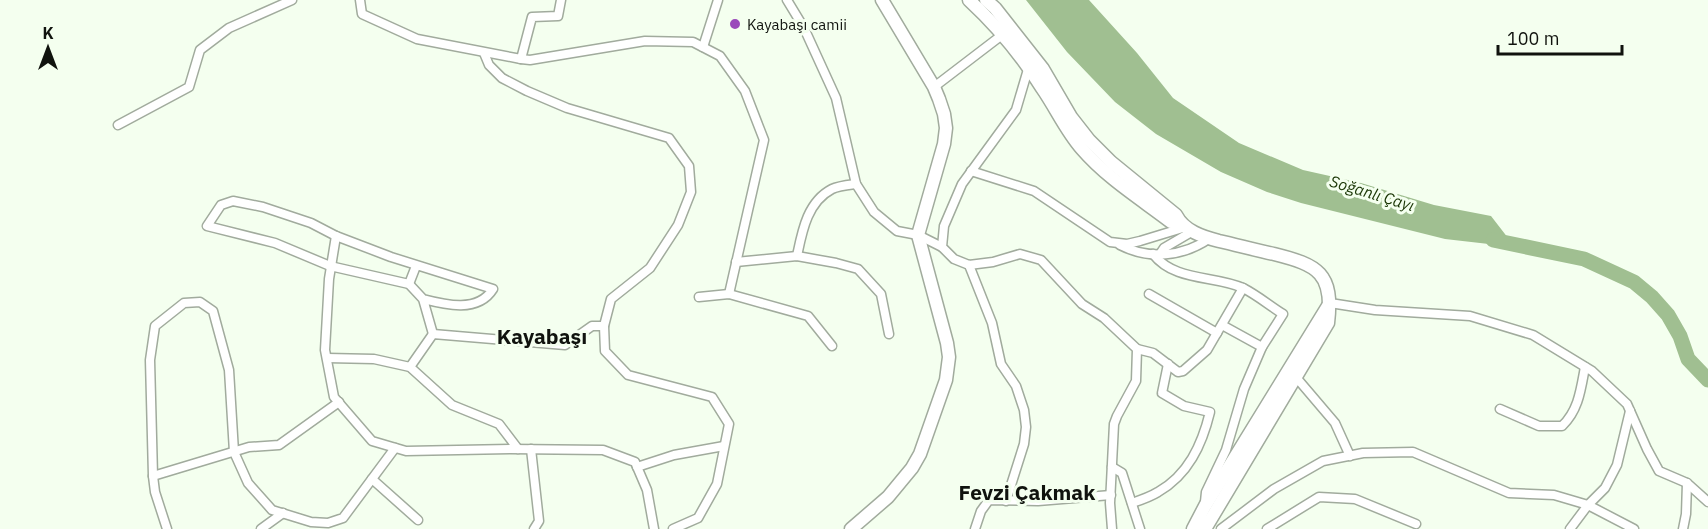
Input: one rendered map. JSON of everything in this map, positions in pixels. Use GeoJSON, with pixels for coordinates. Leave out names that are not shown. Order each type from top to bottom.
{"type":"FeatureCollection","features":[{"type":"Feature","properties":{"kind":"street"},"geometry":{"type":"LineString","coordinates":[[118,125],[189,87],[200,50],[229,28],[292,0]]}},
{"type":"Feature","properties":{"kind":"street"},"geometry":{"type":"LineString","coordinates":[[360,0],[362,14],[417,39],[520,59],[530,60],[645,41],[693,42],[720,56],[745,91],[764,140],[729,294]]}},
{"type":"Feature","properties":{"kind":"street"},"geometry":{"type":"LineString","coordinates":[[520,59],[532,17],[558,16],[561,0]]}},
{"type":"Feature","properties":{"kind":"street"},"geometry":{"type":"LineString","coordinates":[[703,47],[717,0]]}},
{"type":"Feature","properties":{"kind":"street"},"geometry":{"type":"LineString","coordinates":[[787,0],[804,28],[836,98],[856,184],[874,212],[897,231],[918,235],[942,247],[954,259],[969,265],[1020,254],[1041,260],[1082,304],[1104,318],[1137,349],[1153,353],[1178,372],[1183,371],[1207,350],[1243,288]]}},
{"type":"Feature","properties":{"kind":"street"},"geometry":{"type":"LineString","coordinates":[[851,529],[888,497],[921,454],[946,380],[949,357],[918,235],[944,144],[946,128],[944,114],[934,87],[882,0]]}},
{"type":"Feature","properties":{"kind":"street"},"geometry":{"type":"LineString","coordinates":[[969,0],[1032,63]]}},
{"type":"Feature","properties":{"kind":"street"},"geometry":{"type":"LineString","coordinates":[[986,0],[995,8],[1032,63],[1068,130],[1091,159],[1171,222],[1209,238],[1299,260],[1321,275],[1326,283],[1330,303],[1328,322],[1205,529]]}},
{"type":"Feature","properties":{"kind":"street"},"geometry":{"type":"LineString","coordinates":[[934,87],[1002,35]]}},
{"type":"Feature","properties":{"kind":"street"},"geometry":{"type":"LineString","coordinates":[[484,53],[489,65],[501,78],[527,91],[567,108],[669,138],[689,166],[691,192],[678,225],[650,268],[611,299],[604,326],[604,351],[628,375],[712,397],[729,424],[717,484],[698,518],[673,529]]}},
{"type":"Feature","properties":{"kind":"street"},"geometry":{"type":"LineString","coordinates":[[942,247],[944,226],[962,184],[1016,110],[1032,63]]}},
{"type":"Feature","properties":{"kind":"street"},"geometry":{"type":"LineString","coordinates":[[971,171],[1034,191],[1102,238],[1132,251],[1171,254],[1186,251],[1209,238]]}},
{"type":"Feature","properties":{"kind":"street"},"geometry":{"type":"LineString","coordinates":[[797,256],[804,224],[816,201],[832,189],[856,184]]}},
{"type":"Feature","properties":{"kind":"street"},"geometry":{"type":"LineString","coordinates":[[423,299],[447,305],[468,304],[485,299],[493,289],[416,266],[336,236],[311,223],[263,207],[233,201],[221,205],[207,226],[275,243],[330,266],[409,284],[423,299],[433,334]]}},
{"type":"Feature","properties":{"kind":"street"},"geometry":{"type":"LineString","coordinates":[[1118,244],[1140,242],[1186,227]]}},
{"type":"Feature","properties":{"kind":"street"},"geometry":{"type":"LineString","coordinates":[[1157,254],[1186,227]]}},
{"type":"Feature","properties":{"kind":"street"},"geometry":{"type":"LineString","coordinates":[[336,236],[330,266],[325,350],[334,397],[372,441],[406,451],[603,450],[634,462],[647,490],[654,529]]}},
{"type":"Feature","properties":{"kind":"street"},"geometry":{"type":"LineString","coordinates":[[1157,254],[1161,263],[1174,271],[1243,288],[1283,314],[1263,347],[1244,389],[1226,450],[1206,492],[1205,506]]}},
{"type":"Feature","properties":{"kind":"street"},"geometry":{"type":"LineString","coordinates":[[736,262],[797,256],[836,263],[858,270],[881,294],[889,334]]}},
{"type":"Feature","properties":{"kind":"street"},"geometry":{"type":"LineString","coordinates":[[969,265],[992,323],[1001,364],[1016,386],[1024,410],[1026,427],[1024,444],[1006,501]]}},
{"type":"Feature","properties":{"kind":"street"},"geometry":{"type":"LineString","coordinates":[[409,284],[416,266]]}},
{"type":"Feature","properties":{"kind":"street"},"geometry":{"type":"LineString","coordinates":[[699,297],[729,294],[808,316],[832,345]]}},
{"type":"Feature","properties":{"kind":"street"},"geometry":{"type":"LineString","coordinates":[[1149,294],[1220,329],[1263,347]]}},
{"type":"Feature","properties":{"kind":"street"},"geometry":{"type":"LineString","coordinates":[[167,529],[155,492],[153,476],[150,360],[155,326],[184,303],[200,302],[213,311],[229,370],[234,452],[248,483],[272,510],[311,522],[337,525],[395,448]]}},
{"type":"Feature","properties":{"kind":"street"},"geometry":{"type":"LineString","coordinates":[[1330,303],[1375,310],[1470,316],[1533,335],[1592,371],[1627,404],[1659,471],[1687,483],[1708,502]]}},
{"type":"Feature","properties":{"kind":"street"},"geometry":{"type":"LineString","coordinates":[[1193,529],[1330,303]]}},
{"type":"Feature","properties":{"kind":"street"},"geometry":{"type":"LineString","coordinates":[[433,334],[565,345],[592,326],[604,326]]}},
{"type":"Feature","properties":{"kind":"street"},"geometry":{"type":"LineString","coordinates":[[410,367],[433,334]]}},
{"type":"Feature","properties":{"kind":"street"},"geometry":{"type":"LineString","coordinates":[[1112,529],[1114,424],[1136,381],[1137,349]]}},
{"type":"Feature","properties":{"kind":"street"},"geometry":{"type":"LineString","coordinates":[[327,358],[374,359],[410,367],[452,405],[499,424],[518,449]]}},
{"type":"Feature","properties":{"kind":"street"},"geometry":{"type":"LineString","coordinates":[[1132,503],[1158,493],[1184,473],[1205,433],[1210,412],[1184,406],[1162,393],[1168,364]]}},
{"type":"Feature","properties":{"kind":"street"},"geometry":{"type":"LineString","coordinates":[[1500,409],[1539,426],[1562,426],[1570,419],[1578,402],[1585,367]]}},
{"type":"Feature","properties":{"kind":"street"},"geometry":{"type":"LineString","coordinates":[[1295,376],[1335,423],[1350,456]]}},
{"type":"Feature","properties":{"kind":"street"},"geometry":{"type":"LineString","coordinates":[[153,476],[249,447],[279,445],[339,402]]}},
{"type":"Feature","properties":{"kind":"street"},"geometry":{"type":"LineString","coordinates":[[1570,529],[1588,505],[1605,488],[1617,465],[1630,411]]}},
{"type":"Feature","properties":{"kind":"street"},"geometry":{"type":"LineString","coordinates":[[637,467],[674,454],[724,446]]}},
{"type":"Feature","properties":{"kind":"street"},"geometry":{"type":"LineString","coordinates":[[531,449],[539,521],[534,529]]}},
{"type":"Feature","properties":{"kind":"street"},"geometry":{"type":"LineString","coordinates":[[1221,529],[1274,489],[1323,461],[1364,453],[1413,452],[1509,493],[1554,495],[1588,505],[1634,529]]}},
{"type":"Feature","properties":{"kind":"street"},"geometry":{"type":"LineString","coordinates":[[1112,467],[1122,473],[1140,529]]}},
{"type":"Feature","properties":{"kind":"street"},"geometry":{"type":"LineString","coordinates":[[372,479],[418,520]]}},
{"type":"Feature","properties":{"kind":"street"},"geometry":{"type":"LineString","coordinates":[[1683,529],[1687,483]]}},
{"type":"Feature","properties":{"kind":"street"},"geometry":{"type":"LineString","coordinates":[[975,529],[981,511],[989,500],[1038,501],[1111,495]]}},
{"type":"Feature","properties":{"kind":"street"},"geometry":{"type":"LineString","coordinates":[[1267,529],[1319,497],[1355,499],[1416,524]]}},
{"type":"Feature","properties":{"kind":"street"},"geometry":{"type":"LineString","coordinates":[[261,529],[283,513]]}},
{"type":"Feature","properties":{"kind":"water"},"geometry":{"type":"Polygon","coordinates":[[[1026,0],[1089,0],[1137,53],[1173,98],[1239,143],[1303,170],[1361,183],[1434,205],[1491,216],[1515,247],[1445,239],[1301,203],[1267,192],[1221,172],[1156,134],[1115,102],[1067,52],[1026,0]]]}},
{"type":"Feature","properties":{"kind":"waterway","name":"Soğanlı Çayı"},"geometry":{"type":"LineString","coordinates":[[1493,240],[1584,259],[1634,282],[1668,315],[1680,336],[1688,359],[1708,380]]}},
{"type":"Feature","properties":{"kind":"place","name":"Kayabaşı camii"},"geometry":{"type":"Point","coordinates":[735,24]}},
{"type":"Feature","properties":{"kind":"district","name":"Kayabaşı"},"geometry":{"type":"Point","coordinates":[542,336]}},
{"type":"Feature","properties":{"kind":"district","name":"Fevzi Çakmak"},"geometry":{"type":"Point","coordinates":[1027,492]}}]}
